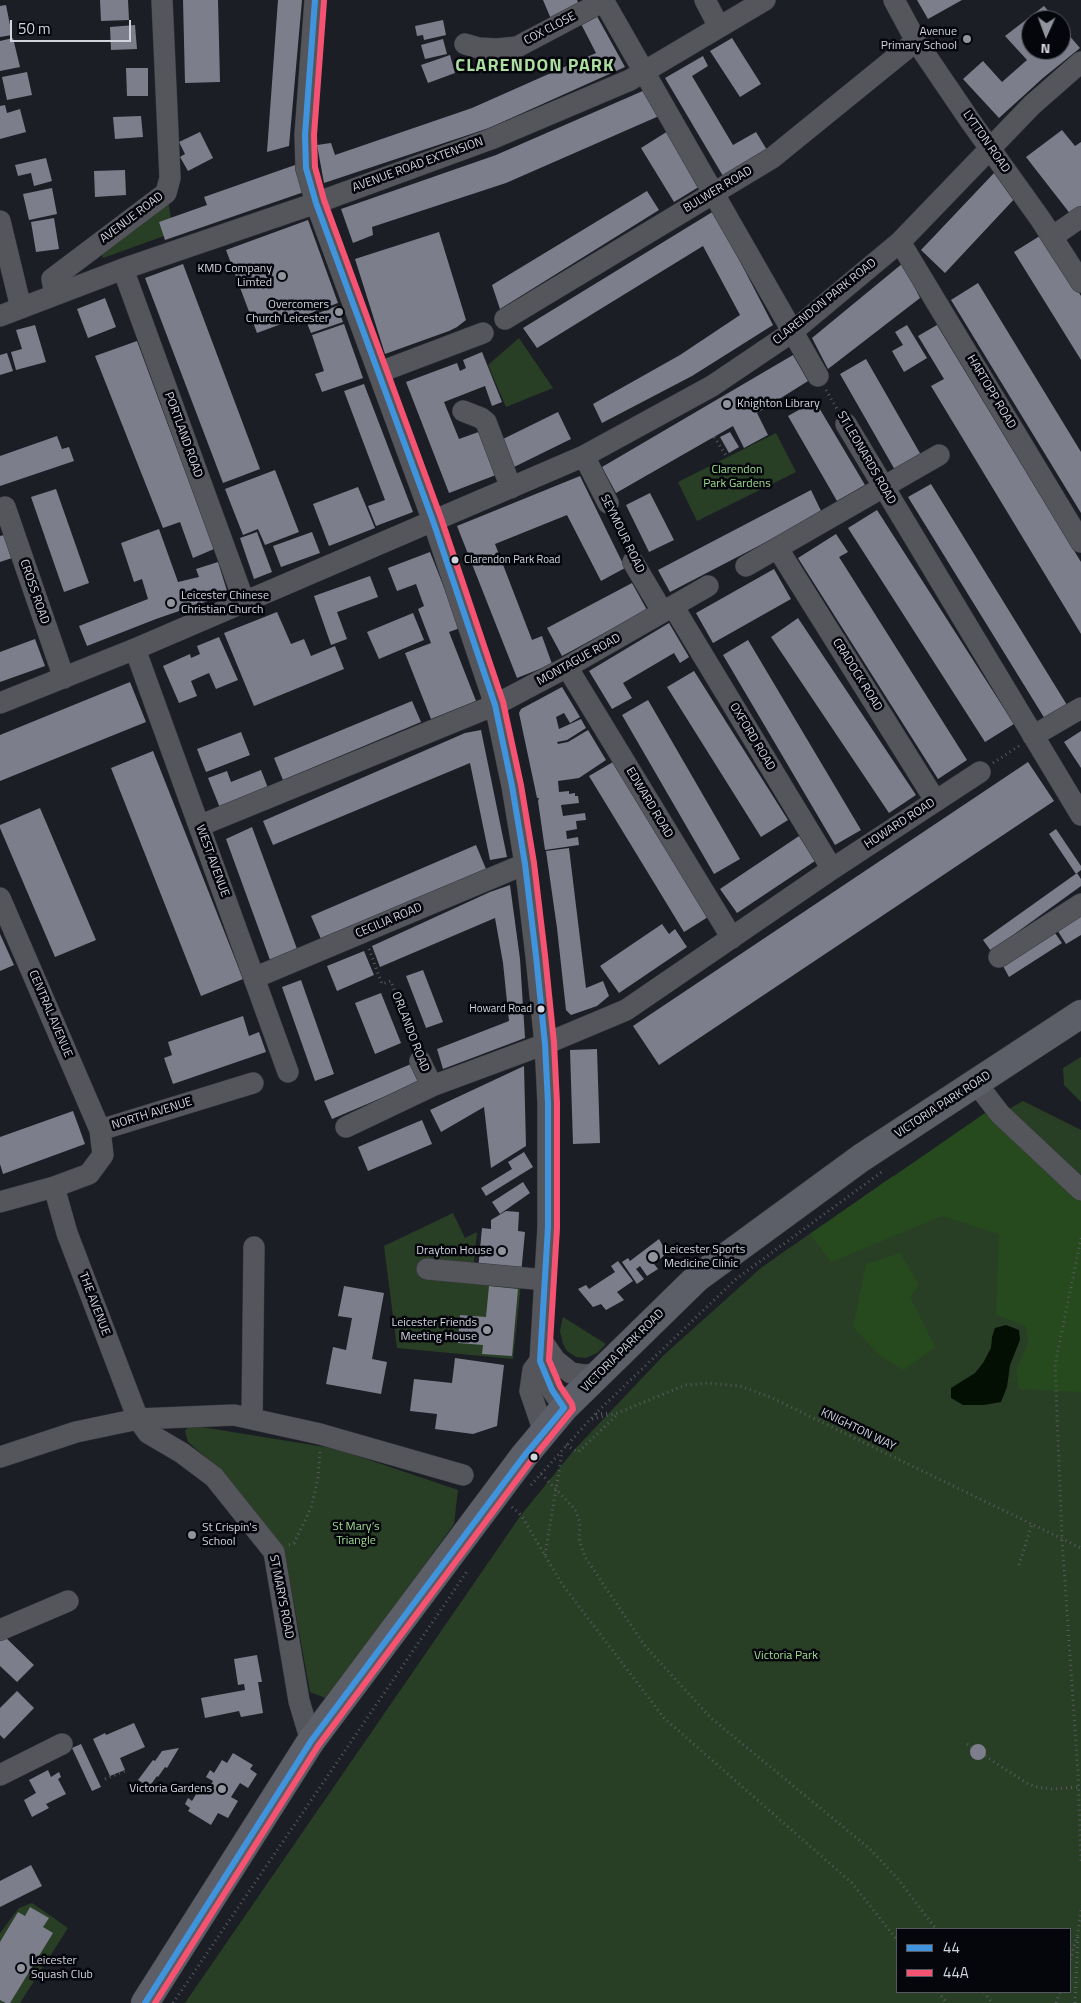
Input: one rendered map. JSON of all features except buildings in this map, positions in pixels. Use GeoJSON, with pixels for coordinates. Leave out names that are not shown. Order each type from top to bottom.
{"type":"FeatureCollection","features":[{"type":"Feature","properties":{"kind":"main road","name":"VICTORIA PARK ROAD"},"geometry":{"type":"LineString","coordinates":[[145,2003],[311,1741],[564,1408],[697,1278],[862,1158],[1081,1014]]}},
{"type":"Feature","properties":{"kind":"street","name":"AVENUE ROAD"},"geometry":{"type":"LineString","coordinates":[[55,295],[52,278],[166,193],[170,178],[162,0]]}},
{"type":"Feature","properties":{"kind":"street"},"geometry":{"type":"LineString","coordinates":[[315,0],[304,135],[306,168],[316,203],[380,372],[433,522],[495,705],[503,737],[525,864],[546,1044],[549,1166],[546,1280],[540,1361],[552,1390],[564,1408]]}},
{"type":"Feature","properties":{"kind":"street"},"geometry":{"type":"LineString","coordinates":[[604,0],[818,376]]}},
{"type":"Feature","properties":{"kind":"street","name":"COX CLOSE"},"geometry":{"type":"LineString","coordinates":[[465,44],[479,48],[517,47],[604,0]]}},
{"type":"Feature","properties":{"kind":"street"},"geometry":{"type":"LineString","coordinates":[[705,0],[719,27]]}},
{"type":"Feature","properties":{"kind":"street","name":"AVENUE ROAD EXTENSION"},"geometry":{"type":"LineString","coordinates":[[55,295],[123,269],[316,203],[491,139],[630,80],[765,0]]}},
{"type":"Feature","properties":{"kind":"street","name":"LYTTON ROAD"},"geometry":{"type":"LineString","coordinates":[[894,0],[922,49],[1081,282]]}},
{"type":"Feature","properties":{"kind":"street","name":"BULWER ROAD"},"geometry":{"type":"LineString","coordinates":[[505,319],[772,158],[922,49]]}},
{"type":"Feature","properties":{"kind":"street","name":"CLARENDON PARK ROAD"},"geometry":{"type":"LineString","coordinates":[[0,703],[136,649],[584,456],[712,386],[792,332],[900,242],[1032,105],[1081,62]]}},
{"type":"Feature","properties":{"kind":"street"},"geometry":{"type":"LineString","coordinates":[[1052,237],[1081,217]]}},
{"type":"Feature","properties":{"kind":"street"},"geometry":{"type":"LineString","coordinates":[[0,221],[21,308]]}},
{"type":"Feature","properties":{"kind":"street","name":"HARTOPP ROAD"},"geometry":{"type":"LineString","coordinates":[[900,242],[1081,542]]}},
{"type":"Feature","properties":{"kind":"street","name":"PORTLAND ROAD"},"geometry":{"type":"LineString","coordinates":[[123,269],[244,601]]}},
{"type":"Feature","properties":{"kind":"street"},"geometry":{"type":"LineString","coordinates":[[0,316],[55,295]]}},
{"type":"Feature","properties":{"kind":"street"},"geometry":{"type":"LineString","coordinates":[[380,372],[483,333]]}},
{"type":"Feature","properties":{"kind":"street"},"geometry":{"type":"LineString","coordinates":[[463,411],[486,422],[511,488]]}},
{"type":"Feature","properties":{"kind":"street","name":"ST LEONARDS ROAD"},"geometry":{"type":"LineString","coordinates":[[846,424],[1081,816]]}},
{"type":"Feature","properties":{"kind":"street"},"geometry":{"type":"LineString","coordinates":[[746,566],[939,455]]}},
{"type":"Feature","properties":{"kind":"street","name":"SEYMOUR ROAD"},"geometry":{"type":"LineString","coordinates":[[584,456],[608,503]]}},
{"type":"Feature","properties":{"kind":"street","name":"CROSS ROAD"},"geometry":{"type":"LineString","coordinates":[[2,508],[64,678]]}},
{"type":"Feature","properties":{"kind":"street","name":"CRADOCK ROAD"},"geometry":{"type":"LineString","coordinates":[[778,549],[935,800]]}},
{"type":"Feature","properties":{"kind":"street","name":"SEYMOUR ROAD"},"geometry":{"type":"LineString","coordinates":[[633,562],[668,609]]}},
{"type":"Feature","properties":{"kind":"street","name":"MONTAGUE ROAD"},"geometry":{"type":"LineString","coordinates":[[199,826],[495,705],[567,668],[708,586]]}},
{"type":"Feature","properties":{"kind":"street","name":"OXFORD ROAD"},"geometry":{"type":"LineString","coordinates":[[668,609],[832,869]]}},
{"type":"Feature","properties":{"kind":"street","name":"WEST AVENUE"},"geometry":{"type":"LineString","coordinates":[[136,649],[288,1072]]}},
{"type":"Feature","properties":{"kind":"street","name":"EDWARD ROAD"},"geometry":{"type":"LineString","coordinates":[[567,668],[732,938]]}},
{"type":"Feature","properties":{"kind":"street"},"geometry":{"type":"LineString","coordinates":[[1032,736],[1081,708]]}},
{"type":"Feature","properties":{"kind":"street","name":"HOWARD ROAD"},"geometry":{"type":"LineString","coordinates":[[346,1128],[432,1086],[546,1044],[626,1010],[832,869],[980,772]]}},
{"type":"Feature","properties":{"kind":"street","name":"CECILIA ROAD"},"geometry":{"type":"LineString","coordinates":[[254,978],[525,864]]}},
{"type":"Feature","properties":{"kind":"street","name":"CENTRAL AVENUE"},"geometry":{"type":"LineString","coordinates":[[0,898],[100,1130]]}},
{"type":"Feature","properties":{"kind":"street"},"geometry":{"type":"LineString","coordinates":[[1000,957],[1081,904]]}},
{"type":"Feature","properties":{"kind":"street","name":"ORLANDO ROAD"},"geometry":{"type":"LineString","coordinates":[[420,1061],[432,1086]]}},
{"type":"Feature","properties":{"kind":"street","name":"NORTH AVENUE"},"geometry":{"type":"LineString","coordinates":[[0,1202],[54,1187],[89,1174],[103,1154],[100,1130],[253,1083]]}},
{"type":"Feature","properties":{"kind":"street"},"geometry":{"type":"LineString","coordinates":[[976,1083],[1000,1114],[1081,1190]]}},
{"type":"Feature","properties":{"kind":"street","name":"THE AVENUE"},"geometry":{"type":"LineString","coordinates":[[54,1187],[67,1233],[138,1419]]}},
{"type":"Feature","properties":{"kind":"street"},"geometry":{"type":"LineString","coordinates":[[252,1419],[254,1247]]}},
{"type":"Feature","properties":{"kind":"street"},"geometry":{"type":"LineString","coordinates":[[427,1269],[546,1280]]}},
{"type":"Feature","properties":{"kind":"street"},"geometry":{"type":"LineString","coordinates":[[541,1338],[554,1360],[563,1367],[578,1374],[599,1374]]}},
{"type":"Feature","properties":{"kind":"street"},"geometry":{"type":"LineString","coordinates":[[540,1361],[533,1370],[530,1391],[544,1432]]}},
{"type":"Feature","properties":{"kind":"street"},"geometry":{"type":"LineString","coordinates":[[0,1457],[76,1432],[138,1419],[234,1415],[320,1434],[463,1475]]}},
{"type":"Feature","properties":{"kind":"street","name":"ST MARYS ROAD"},"geometry":{"type":"LineString","coordinates":[[138,1419],[148,1433],[182,1453],[214,1477],[274,1552],[299,1702],[311,1741]]}},
{"type":"Feature","properties":{"kind":"street"},"geometry":{"type":"LineString","coordinates":[[0,1630],[68,1601]]}},
{"type":"Feature","properties":{"kind":"street"},"geometry":{"type":"LineString","coordinates":[[0,1775],[62,1744]]}},
{"type":"Feature","properties":{"kind":"path","name":"ST LEONARDS ROAD"},"geometry":{"type":"LineString","coordinates":[[818,376],[846,424]]}},
{"type":"Feature","properties":{"kind":"path"},"geometry":{"type":"LineString","coordinates":[[714,437],[727,457]]}},
{"type":"Feature","properties":{"kind":"path","name":"SEYMOUR ROAD"},"geometry":{"type":"LineString","coordinates":[[608,503],[633,562]]}},
{"type":"Feature","properties":{"kind":"path"},"geometry":{"type":"LineString","coordinates":[[980,772],[1032,736]]}},
{"type":"Feature","properties":{"kind":"path","name":"ORLANDO ROAD"},"geometry":{"type":"LineString","coordinates":[[362,933],[382,984],[391,981],[420,1061]]}},
{"type":"Feature","properties":{"kind":"path"},"geometry":{"type":"LineString","coordinates":[[529,1487],[591,1419],[736,1279],[889,1167]]}},
{"type":"Feature","properties":{"kind":"path"},"geometry":{"type":"LineString","coordinates":[[1081,1238],[1055,1365],[1062,1539],[1079,1787],[1081,1861]]}},
{"type":"Feature","properties":{"kind":"path","name":"KNIGHTON WAY"},"geometry":{"type":"LineString","coordinates":[[618,1413],[685,1385],[707,1383],[740,1386],[770,1397],[1081,1548]]}},
{"type":"Feature","properties":{"kind":"path"},"geometry":{"type":"LineString","coordinates":[[591,1419],[618,1413]]}},
{"type":"Feature","properties":{"kind":"path"},"geometry":{"type":"LineString","coordinates":[[544,1432],[578,1452],[618,1413]]}},
{"type":"Feature","properties":{"kind":"path"},"geometry":{"type":"LineString","coordinates":[[274,1552],[294,1543],[311,1508],[318,1478],[320,1434]]}},
{"type":"Feature","properties":{"kind":"path"},"geometry":{"type":"LineString","coordinates":[[545,1555],[562,1452]]}},
{"type":"Feature","properties":{"kind":"path"},"geometry":{"type":"LineString","coordinates":[[541,1474],[575,1509],[580,1523],[579,1540],[585,1557],[645,1646],[711,1718],[870,1849],[898,1879],[935,1928]]}},
{"type":"Feature","properties":{"kind":"path"},"geometry":{"type":"LineString","coordinates":[[506,1514],[517,1500]]}},
{"type":"Feature","properties":{"kind":"path"},"geometry":{"type":"LineString","coordinates":[[511,1506],[521,1515],[562,1584],[664,1718],[852,1883],[896,1939]]}},
{"type":"Feature","properties":{"kind":"path"},"geometry":{"type":"LineString","coordinates":[[1019,1565],[1032,1524]]}},
{"type":"Feature","properties":{"kind":"path"},"geometry":{"type":"LineString","coordinates":[[174,2003],[472,1563]]}},
{"type":"Feature","properties":{"kind":"path"},"geometry":{"type":"LineString","coordinates":[[967,1744],[972,1748]]}},
{"type":"Feature","properties":{"kind":"path"},"geometry":{"type":"LineString","coordinates":[[984,1756],[1028,1784],[1037,1787],[1052,1789],[1079,1787]]}},
{"type":"Feature","properties":{"kind":"path"},"geometry":{"type":"LineString","coordinates":[[105,1780],[125,1771]]}},
{"type":"Feature","properties":{"kind":"path"},"geometry":{"type":"LineString","coordinates":[[1075,2003],[1078,1933],[1081,1910]]}},
{"type":"Feature","properties":{"kind":"path"},"geometry":{"type":"LineString","coordinates":[[1071,1957],[1078,1933]]}},
{"type":"Feature","properties":{"kind":"path"},"geometry":{"type":"LineString","coordinates":[[939,1993],[947,2003]]}},
{"type":"Feature","properties":{"kind":"green space"},"geometry":{"type":"Polygon","coordinates":[[[168,201],[171,218],[159,222],[164,236],[103,258],[101,252],[168,201]]]}},
{"type":"Feature","properties":{"kind":"green space"},"geometry":{"type":"Polygon","coordinates":[[[519,338],[553,388],[506,407],[488,365],[519,338]]]}},
{"type":"Feature","properties":{"kind":"green space","name":"Clarendon Park Gardens"},"geometry":{"type":"Polygon","coordinates":[[[776,433],[796,472],[697,521],[678,482],[776,433]]]}},
{"type":"Feature","properties":{"kind":"green space"},"geometry":{"type":"Polygon","coordinates":[[[1081,1057],[1081,1102],[1064,1085],[1063,1068],[1081,1057]]]}},
{"type":"Feature","properties":{"kind":"green space","name":"Victoria Park"},"geometry":{"type":"Polygon","coordinates":[[[1023,1101],[1081,1130],[1081,2003],[185,2003],[521,1515],[575,1449],[664,1355],[762,1267],[890,1178],[1023,1101]]]}},
{"type":"Feature","properties":{"kind":"green space"},"geometry":{"type":"Polygon","coordinates":[[[985,1113],[1081,1199],[1081,1392],[1019,1389],[1016,1370],[1028,1343],[1026,1326],[996,1315],[999,1234],[942,1216],[831,1262],[810,1234],[985,1113]]]}},
{"type":"Feature","properties":{"kind":"green space"},"geometry":{"type":"Polygon","coordinates":[[[453,1213],[465,1238],[477,1232],[472,1280],[521,1284],[513,1359],[397,1348],[384,1246],[453,1213]]]}},
{"type":"Feature","properties":{"kind":"green space"},"geometry":{"type":"Polygon","coordinates":[[[900,1253],[919,1285],[910,1297],[935,1347],[904,1370],[881,1357],[853,1327],[866,1264],[900,1253]]]}},
{"type":"Feature","properties":{"kind":"green space"},"geometry":{"type":"Polygon","coordinates":[[[563,1317],[606,1344],[597,1353],[586,1358],[576,1357],[567,1351],[563,1344],[560,1331],[563,1317]]]}},
{"type":"Feature","properties":{"kind":"green space","name":"St Mary’s Triangle"},"geometry":{"type":"Polygon","coordinates":[[[189,1425],[337,1449],[458,1490],[454,1524],[328,1699],[310,1692],[284,1549],[221,1470],[188,1442],[185,1431],[189,1425]]]}},
{"type":"Feature","properties":{"kind":"green space","name":"Leicester Squash Club"},"geometry":{"type":"Polygon","coordinates":[[[32,1903],[68,1928],[20,2003],[0,2003],[0,1933],[19,1908],[32,1903]]]}},
{"type":"Feature","properties":{"kind":"shaded area"},"geometry":{"type":"Polygon","coordinates":[[[1006,1325],[1019,1330],[1020,1340],[1010,1365],[1007,1387],[1001,1402],[984,1405],[963,1405],[951,1398],[951,1388],[975,1373],[983,1363],[991,1348],[995,1328],[1006,1325]]]}},
{"type":"Feature","properties":{"kind":"transit line","name":"44"},"geometry":{"type":"LineString","coordinates":[[145,2003],[311,1741],[524,1456],[564,1408],[552,1390],[540,1361],[548,1227],[548,1103],[545,1044],[536,956],[525,864],[512,786],[495,705],[433,521],[316,203],[306,168],[305,135],[315,0]]}},
{"type":"Feature","properties":{"kind":"transit line","name":"44A"},"geometry":{"type":"LineString","coordinates":[[155,2003],[318,1746],[531,1461],[573,1409],[572,1404],[560,1386],[549,1360],[557,1228],[557,1103],[554,1043],[545,955],[534,863],[521,785],[503,702],[441,518],[324,200],[315,167],[314,135],[324,1]]}},
{"type":"Feature","properties":{"kind":"place","name":"Avenue Primary School"},"geometry":{"type":"Point","coordinates":[967,39]}},
{"type":"Feature","properties":{"kind":"place","name":"KMD Company Limted"},"geometry":{"type":"Point","coordinates":[282,276]}},
{"type":"Feature","properties":{"kind":"place","name":"Overcomers Church Leicester"},"geometry":{"type":"Point","coordinates":[339,312]}},
{"type":"Feature","properties":{"kind":"place","name":"Knighton Library"},"geometry":{"type":"Point","coordinates":[727,404]}},
{"type":"Feature","properties":{"kind":"place","name":"Clarendon Park Road"},"geometry":{"type":"Point","coordinates":[455,560]}},
{"type":"Feature","properties":{"kind":"place","name":"Leicester Chinese Christian Church"},"geometry":{"type":"Point","coordinates":[171,603]}},
{"type":"Feature","properties":{"kind":"place","name":"Howard Road"},"geometry":{"type":"Point","coordinates":[541,1009]}},
{"type":"Feature","properties":{"kind":"place","name":"Drayton House"},"geometry":{"type":"Point","coordinates":[502,1251]}},
{"type":"Feature","properties":{"kind":"place","name":"Leicester Sports Medicine Clinic"},"geometry":{"type":"Point","coordinates":[653,1257]}},
{"type":"Feature","properties":{"kind":"place","name":"Leicester Friends Meeting House"},"geometry":{"type":"Point","coordinates":[487,1330]}},
{"type":"Feature","properties":{"kind":"place","name":"St Crispin's School"},"geometry":{"type":"Point","coordinates":[192,1535]}},
{"type":"Feature","properties":{"kind":"place","name":"Victoria Gardens"},"geometry":{"type":"Point","coordinates":[222,1789]}},
{"type":"Feature","properties":{"kind":"place","name":"Leicester Squash Club"},"geometry":{"type":"Point","coordinates":[21,1968]}},
{"type":"Feature","properties":{"kind":"district","name":"CLARENDON PARK"},"geometry":{"type":"Point","coordinates":[535,67]}}]}
